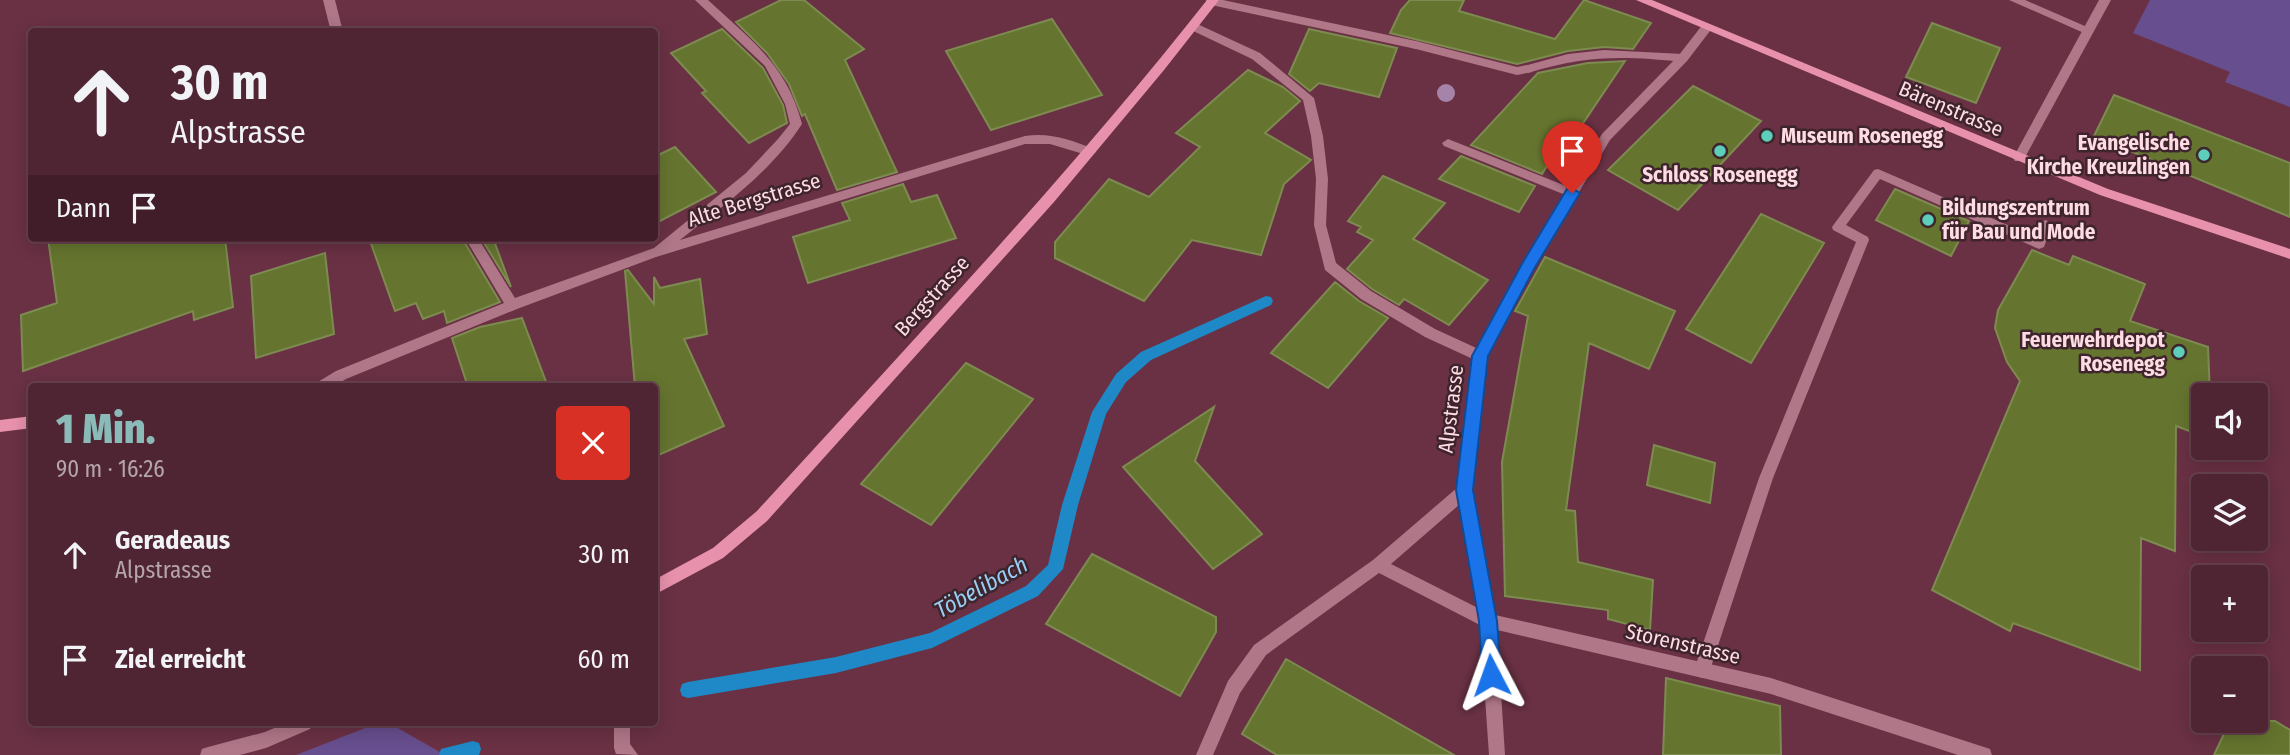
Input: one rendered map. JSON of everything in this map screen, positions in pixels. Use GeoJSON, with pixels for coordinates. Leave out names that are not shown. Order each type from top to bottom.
{"type":"FeatureCollection","features":[{"type":"Feature","properties":{"kind":"main road","name":"Bärenstrasse"},"geometry":{"type":"LineString","coordinates":[[1642,0],[2019,158],[2140,205],[2290,254]]}},
{"type":"Feature","properties":{"kind":"main road","name":"Bergstrasse"},"geometry":{"type":"LineString","coordinates":[[658,586],[718,553],[762,516],[1090,152],[1151,81],[1212,1]]}},
{"type":"Feature","properties":{"kind":"main road"},"geometry":{"type":"LineString","coordinates":[[0,426],[28,422]]}},
{"type":"Feature","properties":{"kind":"street"},"geometry":{"type":"LineString","coordinates":[[329,0],[333,28]]}},
{"type":"Feature","properties":{"kind":"street"},"geometry":{"type":"LineString","coordinates":[[652,253],[731,193],[784,143],[796,124],[791,104],[769,64],[701,0]]}},
{"type":"Feature","properties":{"kind":"street"},"geometry":{"type":"LineString","coordinates":[[2015,0],[2088,30]]}},
{"type":"Feature","properties":{"kind":"street"},"geometry":{"type":"LineString","coordinates":[[2019,158],[2105,0]]}},
{"type":"Feature","properties":{"kind":"street"},"geometry":{"type":"LineString","coordinates":[[1212,1],[1517,71],[1557,58],[1607,51],[1683,58]]}},
{"type":"Feature","properties":{"kind":"street"},"geometry":{"type":"LineString","coordinates":[[1193,26],[1256,56],[1308,98],[1317,136],[1322,178],[1320,225],[1330,266],[1366,295],[1430,332],[1480,356]]}},
{"type":"Feature","properties":{"kind":"street","name":"Alpstrasse"},"geometry":{"type":"LineString","coordinates":[[1497,755],[1488,621],[1465,490],[1480,356],[1528,266],[1606,137],[1683,58],[1707,27]]}},
{"type":"Feature","properties":{"kind":"street","name":"Alte Bergstrasse"},"geometry":{"type":"LineString","coordinates":[[328,383],[341,375],[512,305],[652,253],[1038,137],[1055,139],[1090,152]]}},
{"type":"Feature","properties":{"kind":"street"},"geometry":{"type":"LineString","coordinates":[[1448,143],[1572,193]]}},
{"type":"Feature","properties":{"kind":"street"},"geometry":{"type":"LineString","coordinates":[[1702,670],[1766,478],[1863,240],[1838,227],[1878,173],[2039,244],[2046,225]]}},
{"type":"Feature","properties":{"kind":"street"},"geometry":{"type":"LineString","coordinates":[[473,242],[512,305]]}},
{"type":"Feature","properties":{"kind":"street"},"geometry":{"type":"LineString","coordinates":[[1204,755],[1234,687],[1260,650],[1378,565],[1465,490]]}},
{"type":"Feature","properties":{"kind":"street","name":"Storenstrasse"},"geometry":{"type":"LineString","coordinates":[[1378,565],[1488,621],[1771,686],[1984,755]]}},
{"type":"Feature","properties":{"kind":"street"},"geometry":{"type":"LineString","coordinates":[[208,755],[266,740],[297,726]]}},
{"type":"Feature","properties":{"kind":"street"},"geometry":{"type":"LineString","coordinates":[[622,726],[622,753]]}},
{"type":"Feature","properties":{"kind":"shaded area"},"geometry":{"type":"Polygon","coordinates":[[[2150,0],[2290,0],[2290,107],[2225,82],[2230,72],[2133,33],[2150,0]]]}},
{"type":"Feature","properties":{"kind":"shaded area"},"geometry":{"type":"Polygon","coordinates":[[[370,726],[394,726],[445,755],[296,755],[370,726]]]}},
{"type":"Feature","properties":{"kind":"building"},"geometry":{"type":"Polygon","coordinates":[[[781,0],[804,0],[864,49],[845,60],[897,172],[837,190],[805,114],[802,116],[789,84],[767,53],[736,22],[781,0]]]}},
{"type":"Feature","properties":{"kind":"building"},"geometry":{"type":"Polygon","coordinates":[[[1410,0],[1464,0],[1459,11],[1555,39],[1584,0],[1651,23],[1633,49],[1604,47],[1568,51],[1517,64],[1390,33],[1401,10],[1410,0]]]}},
{"type":"Feature","properties":{"kind":"building"},"geometry":{"type":"Polygon","coordinates":[[[1052,19],[1102,95],[991,130],[946,51],[1052,19]]]}},
{"type":"Feature","properties":{"kind":"building"},"geometry":{"type":"Polygon","coordinates":[[[1932,23],[2000,48],[1976,103],[1906,77],[1932,23]]]}},
{"type":"Feature","properties":{"kind":"building"},"geometry":{"type":"Polygon","coordinates":[[[722,29],[763,68],[783,105],[787,123],[749,143],[702,93],[706,91],[671,53],[722,29]]]}},
{"type":"Feature","properties":{"kind":"building"},"geometry":{"type":"Polygon","coordinates":[[[1309,29],[1397,48],[1379,97],[1319,83],[1310,91],[1289,74],[1309,29]]]}},
{"type":"Feature","properties":{"kind":"building"},"geometry":{"type":"Polygon","coordinates":[[[1625,61],[1567,147],[1561,143],[1542,174],[1471,145],[1538,73],[1588,63],[1625,61]]]}},
{"type":"Feature","properties":{"kind":"building"},"geometry":{"type":"Polygon","coordinates":[[[1248,70],[1283,87],[1300,101],[1265,133],[1311,160],[1284,184],[1261,255],[1192,240],[1144,301],[1055,258],[1055,242],[1109,179],[1149,197],[1200,147],[1176,133],[1248,70]]]}},
{"type":"Feature","properties":{"kind":"building","name":"Schloss Rosenegg"},"geometry":{"type":"Polygon","coordinates":[[[1693,86],[1761,121],[1678,210],[1608,170],[1693,86]]]}},
{"type":"Feature","properties":{"kind":"building","name":"Evangelische Kirche Kreuzlingen"},"geometry":{"type":"Polygon","coordinates":[[[2114,95],[2290,163],[2290,217],[2094,136],[2114,95]]]}},
{"type":"Feature","properties":{"kind":"building"},"geometry":{"type":"Polygon","coordinates":[[[675,147],[716,192],[658,222],[658,155],[675,147]]]}},
{"type":"Feature","properties":{"kind":"building"},"geometry":{"type":"Polygon","coordinates":[[[1461,156],[1535,186],[1519,212],[1439,179],[1461,156]]]}},
{"type":"Feature","properties":{"kind":"building"},"geometry":{"type":"Polygon","coordinates":[[[1383,176],[1445,203],[1413,239],[1488,280],[1449,325],[1404,299],[1399,305],[1372,289],[1347,269],[1373,240],[1357,232],[1361,227],[1348,221],[1383,176]]]}},
{"type":"Feature","properties":{"kind":"building"},"geometry":{"type":"Polygon","coordinates":[[[903,184],[911,202],[937,195],[956,238],[808,283],[793,237],[850,220],[842,203],[903,184]]]}},
{"type":"Feature","properties":{"kind":"building"},"geometry":{"type":"Polygon","coordinates":[[[1895,189],[1969,221],[1951,256],[1876,220],[1895,189]]]}},
{"type":"Feature","properties":{"kind":"building"},"geometry":{"type":"Polygon","coordinates":[[[1761,214],[1824,243],[1751,363],[1686,329],[1761,214]]]}},
{"type":"Feature","properties":{"kind":"building"},"geometry":{"type":"Polygon","coordinates":[[[49,242],[225,242],[233,307],[194,320],[193,311],[23,371],[21,315],[57,303],[49,242]]]}},
{"type":"Feature","properties":{"kind":"building"},"geometry":{"type":"Polygon","coordinates":[[[370,242],[464,242],[500,302],[447,323],[444,311],[423,319],[416,303],[395,311],[370,242]]]}},
{"type":"Feature","properties":{"kind":"building"},"geometry":{"type":"Polygon","coordinates":[[[483,242],[494,242],[511,287],[483,242]]]}},
{"type":"Feature","properties":{"kind":"building"},"geometry":{"type":"Polygon","coordinates":[[[2032,250],[2069,265],[2073,256],[2145,284],[2130,321],[2208,347],[2209,383],[2191,383],[2191,432],[2176,426],[2175,551],[2141,538],[2140,670],[2013,623],[2010,631],[1932,590],[2020,381],[2007,362],[1995,328],[1998,310],[2032,250]]]}},
{"type":"Feature","properties":{"kind":"building"},"geometry":{"type":"Polygon","coordinates":[[[325,253],[334,334],[256,358],[251,276],[325,253]]]}},
{"type":"Feature","properties":{"kind":"building"},"geometry":{"type":"Polygon","coordinates":[[[1545,257],[1675,311],[1649,369],[1589,343],[1566,510],[1575,511],[1578,562],[1653,580],[1650,630],[1608,619],[1608,610],[1505,596],[1502,462],[1528,316],[1515,311],[1545,257]]]}},
{"type":"Feature","properties":{"kind":"building"},"geometry":{"type":"Polygon","coordinates":[[[628,270],[654,304],[654,277],[660,288],[700,279],[707,334],[684,339],[724,426],[658,455],[658,383],[635,383],[625,271],[628,270]]]}},
{"type":"Feature","properties":{"kind":"building"},"geometry":{"type":"Polygon","coordinates":[[[1335,282],[1359,301],[1388,318],[1328,388],[1271,353],[1335,282]]]}},
{"type":"Feature","properties":{"kind":"building"},"geometry":{"type":"Polygon","coordinates":[[[522,318],[546,383],[467,383],[452,338],[480,327],[522,318]]]}},
{"type":"Feature","properties":{"kind":"building"},"geometry":{"type":"Polygon","coordinates":[[[966,363],[1033,399],[931,525],[861,484],[966,363]]]}},
{"type":"Feature","properties":{"kind":"building"},"geometry":{"type":"Polygon","coordinates":[[[1214,407],[1195,461],[1262,534],[1213,569],[1123,467],[1214,407]]]}},
{"type":"Feature","properties":{"kind":"building"},"geometry":{"type":"Polygon","coordinates":[[[1654,445],[1715,463],[1710,503],[1647,485],[1654,445]]]}},
{"type":"Feature","properties":{"kind":"building"},"geometry":{"type":"Polygon","coordinates":[[[1092,554],[1216,617],[1216,632],[1180,696],[1046,624],[1092,554]]]}},
{"type":"Feature","properties":{"kind":"building"},"geometry":{"type":"Polygon","coordinates":[[[1286,659],[1454,755],[1277,755],[1242,734],[1286,659]]]}},
{"type":"Feature","properties":{"kind":"building"},"geometry":{"type":"Polygon","coordinates":[[[1666,678],[1780,706],[1781,755],[1663,755],[1666,678]]]}},
{"type":"Feature","properties":{"kind":"building"},"geometry":{"type":"Polygon","coordinates":[[[2268,721],[2275,721],[2290,730],[2290,755],[2214,755],[2224,733],[2268,733],[2268,721]]]}},
{"type":"Feature","properties":{"kind":"waterway","name":"Töbelibach"},"geometry":{"type":"LineString","coordinates":[[688,690],[836,665],[932,640],[1032,591],[1055,569],[1070,505],[1099,412],[1121,378],[1146,356],[1266,301]]}},
{"type":"Feature","properties":{"kind":"waterway","name":"Töbelibach"},"geometry":{"type":"LineString","coordinates":[[447,755],[473,749]]}},
{"type":"Feature","properties":{"kind":"place","name":"Museum Rosenegg"},"geometry":{"type":"Point","coordinates":[1767,136]}},
{"type":"Feature","properties":{"kind":"place","name":"Schloss Rosenegg"},"geometry":{"type":"Point","coordinates":[1720,151]}},
{"type":"Feature","properties":{"kind":"place","name":"Evangelische Kirche Kreuzlingen"},"geometry":{"type":"Point","coordinates":[2204,155]}},
{"type":"Feature","properties":{"kind":"place","name":"Bildungszentrum für Bau und Mode"},"geometry":{"type":"Point","coordinates":[1928,220]}},
{"type":"Feature","properties":{"kind":"place","name":"Feuerwehrdepot Rosenegg"},"geometry":{"type":"Point","coordinates":[2179,352]}},
{"type":"Feature","properties":{"kind":"route"},"geometry":{"type":"LineString","coordinates":[[1491,675],[1488,621],[1465,490],[1480,356],[1528,266],[1572,193]]}}]}
